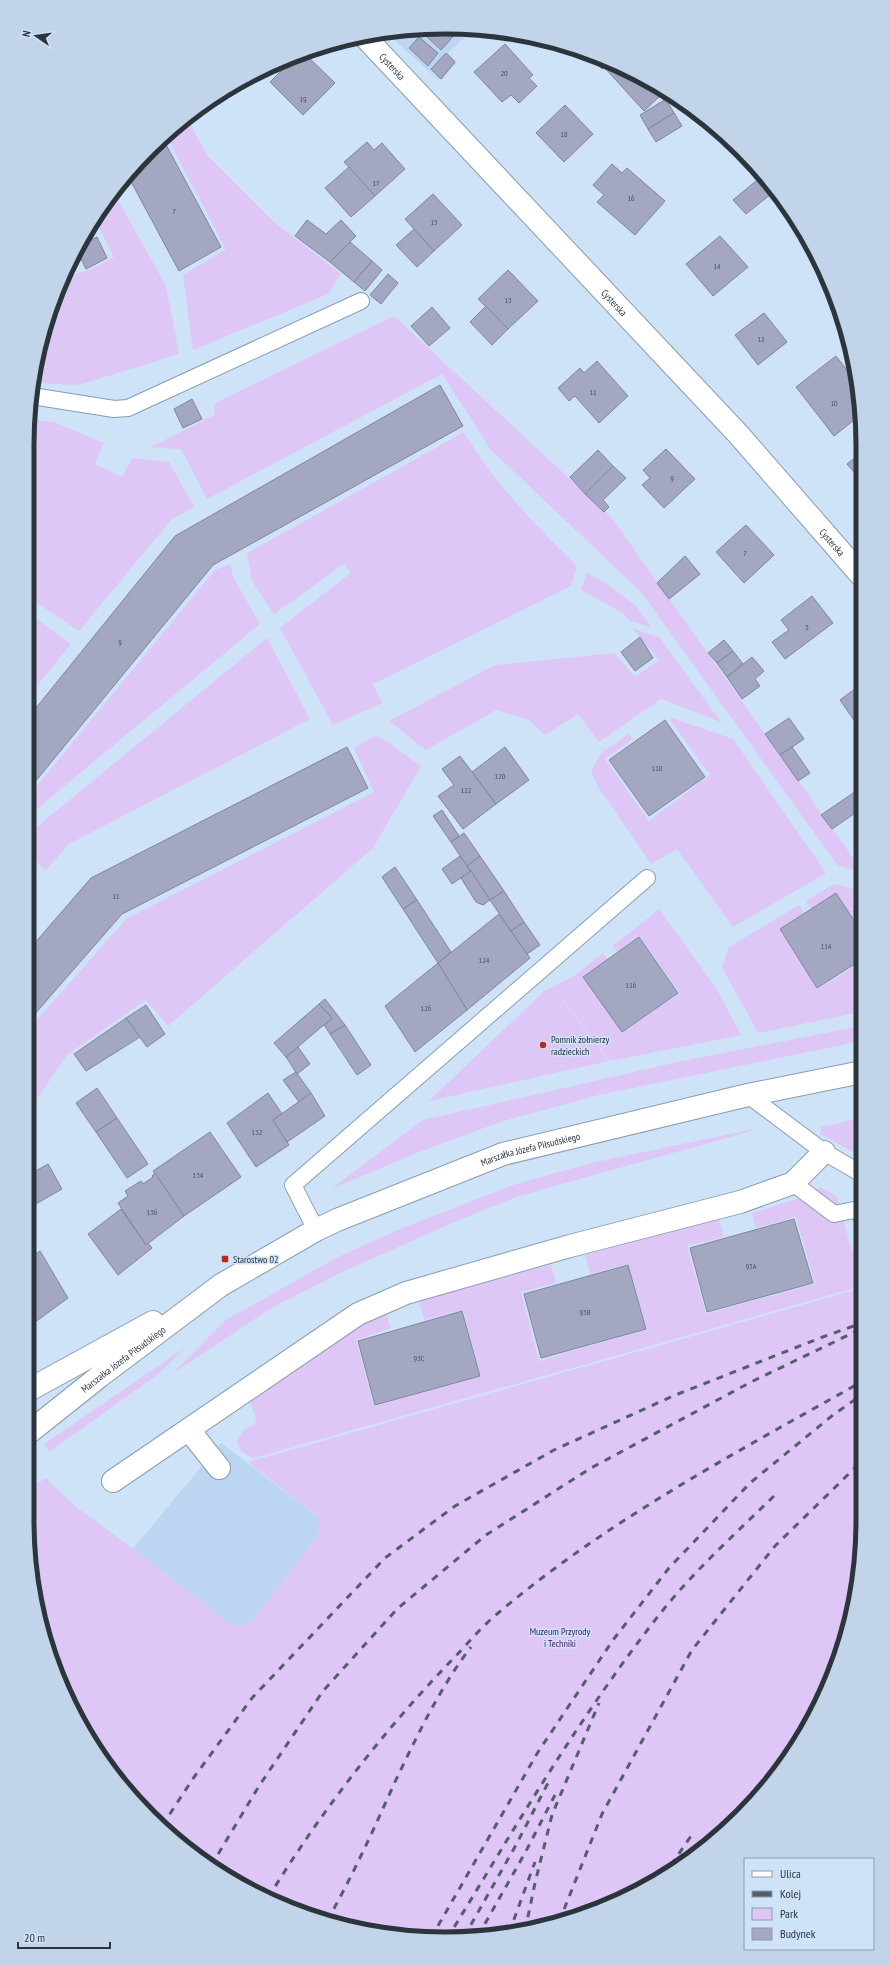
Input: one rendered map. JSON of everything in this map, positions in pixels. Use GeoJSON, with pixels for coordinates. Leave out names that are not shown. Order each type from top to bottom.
{"type":"FeatureCollection","features":[{"type":"Feature","properties":{"kind":"street","name":"Cysterska"},"geometry":{"type":"LineString","coordinates":[[369,41],[739,435],[856,569]]}},
{"type":"Feature","properties":{"kind":"street","name":"Marszałka Józefa Piłsudskiego"},"geometry":{"type":"LineString","coordinates":[[34,1387],[221,1285],[316,1230],[337,1220],[503,1154],[748,1095],[856,1073]]}},
{"type":"Feature","properties":{"kind":"street"},"geometry":{"type":"LineString","coordinates":[[113,1481],[358,1314],[406,1293],[570,1246],[740,1202],[793,1183],[824,1152]]}},
{"type":"Feature","properties":{"kind":"street","name":"Marszałka Józefa Piłsudskiego"},"geometry":{"type":"LineString","coordinates":[[34,1428],[100,1376],[221,1285]]}},
{"type":"Feature","properties":{"kind":"street"},"geometry":{"type":"LineString","coordinates":[[189,1430],[218,1468]]}},
{"type":"Feature","properties":{"kind":"lane"},"geometry":{"type":"LineString","coordinates":[[37,397],[114,409],[128,408],[361,301]]}},
{"type":"Feature","properties":{"kind":"lane"},"geometry":{"type":"LineString","coordinates":[[316,1230],[293,1185],[647,878]]}},
{"type":"Feature","properties":{"kind":"lane"},"geometry":{"type":"LineString","coordinates":[[748,1095],[824,1152],[856,1171]]}},
{"type":"Feature","properties":{"kind":"lane"},"geometry":{"type":"LineString","coordinates":[[793,1183],[834,1214],[856,1210]]}},
{"type":"Feature","properties":{"kind":"shaded area"},"geometry":{"type":"Polygon","coordinates":[[[418,35],[467,35],[448,53],[457,62],[440,81],[395,41],[399,37],[418,35]]]}},
{"type":"Feature","properties":{"kind":"shaded area"},"geometry":{"type":"Polygon","coordinates":[[[221,1443],[332,1528],[245,1636],[133,1549],[221,1443]]]}},
{"type":"Feature","properties":{"kind":"green space"},"geometry":{"type":"Polygon","coordinates":[[[190,123],[208,156],[274,222],[341,274],[328,294],[193,350],[183,275],[226,249],[169,141],[190,123]]]}},
{"type":"Feature","properties":{"kind":"green space"},"geometry":{"type":"Polygon","coordinates":[[[114,202],[119,202],[166,286],[179,354],[79,385],[39,383],[48,339],[71,274],[84,272],[114,257],[99,228],[95,230],[114,202]]]}},
{"type":"Feature","properties":{"kind":"green space"},"geometry":{"type":"Polygon","coordinates":[[[394,316],[611,517],[856,862],[856,870],[838,866],[641,592],[491,450],[442,374],[207,499],[181,449],[151,447],[214,415],[215,403],[394,316]]]}},
{"type":"Feature","properties":{"kind":"green space"},"geometry":{"type":"Polygon","coordinates":[[[35,420],[54,422],[104,443],[95,464],[122,477],[132,458],[169,462],[194,507],[171,520],[79,631],[34,601],[35,420]]]}},
{"type":"Feature","properties":{"kind":"green space"},"geometry":{"type":"Polygon","coordinates":[[[464,432],[488,469],[516,503],[577,566],[571,586],[373,684],[382,703],[333,725],[280,628],[351,573],[344,564],[274,614],[252,581],[247,553],[464,432]]]}},
{"type":"Feature","properties":{"kind":"green space"},"geometry":{"type":"Polygon","coordinates":[[[230,564],[233,577],[260,624],[34,811],[34,788],[215,570],[230,564]]]}},
{"type":"Feature","properties":{"kind":"green space"},"geometry":{"type":"Polygon","coordinates":[[[587,573],[610,586],[636,606],[651,627],[630,621],[623,613],[581,590],[587,573]]]}},
{"type":"Feature","properties":{"kind":"green space"},"geometry":{"type":"Polygon","coordinates":[[[34,617],[71,644],[34,689],[34,617]]]}},
{"type":"Feature","properties":{"kind":"green space"},"geometry":{"type":"Polygon","coordinates":[[[633,629],[659,637],[721,722],[661,699],[599,742],[578,714],[545,735],[529,720],[496,710],[426,750],[389,721],[495,665],[615,653],[635,677],[659,660],[633,629]]]}},
{"type":"Feature","properties":{"kind":"green space"},"geometry":{"type":"Polygon","coordinates":[[[267,638],[310,719],[69,844],[45,871],[34,858],[34,829],[267,638]]]}},
{"type":"Feature","properties":{"kind":"green space"},"geometry":{"type":"Polygon","coordinates":[[[672,718],[733,739],[826,873],[733,927],[677,849],[651,864],[597,785],[591,771],[601,753],[629,734],[633,739],[605,759],[649,821],[710,775],[670,720],[672,718]]]}},
{"type":"Feature","properties":{"kind":"green space"},"geometry":{"type":"Polygon","coordinates":[[[377,735],[421,766],[373,848],[168,1026],[146,1000],[67,1055],[34,1103],[34,1023],[126,919],[374,792],[354,748],[377,735]]]}},
{"type":"Feature","properties":{"kind":"green space"},"geometry":{"type":"Polygon","coordinates":[[[834,884],[856,890],[856,922],[837,893],[811,909],[806,901],[834,884]]]}},
{"type":"Feature","properties":{"kind":"green space"},"geometry":{"type":"Polygon","coordinates":[[[799,905],[804,913],[779,929],[818,989],[856,965],[856,1013],[758,1033],[722,967],[729,947],[799,905]]]}},
{"type":"Feature","properties":{"kind":"green space"},"geometry":{"type":"Polygon","coordinates":[[[659,909],[716,988],[741,1035],[610,1061],[553,987],[574,976],[603,953],[608,959],[622,1030],[680,993],[640,937],[618,953],[613,946],[659,909]]]}},
{"type":"Feature","properties":{"kind":"green space"},"geometry":{"type":"Polygon","coordinates":[[[552,987],[609,1061],[429,1101],[543,992],[552,987]]]}},
{"type":"Feature","properties":{"kind":"green space"},"geometry":{"type":"Polygon","coordinates":[[[856,1027],[856,1042],[599,1095],[500,1122],[414,1154],[331,1189],[423,1120],[678,1062],[856,1027]]]}},
{"type":"Feature","properties":{"kind":"green space"},"geometry":{"type":"Polygon","coordinates":[[[856,1119],[856,1154],[821,1134],[821,1127],[856,1119]]]}},
{"type":"Feature","properties":{"kind":"green space"},"geometry":{"type":"Polygon","coordinates":[[[755,1130],[516,1197],[459,1220],[338,1274],[273,1307],[172,1374],[226,1320],[336,1258],[400,1229],[516,1184],[591,1163],[755,1130]]]}},
{"type":"Feature","properties":{"kind":"green space"},"geometry":{"type":"Polygon","coordinates":[[[821,1187],[837,1197],[856,1265],[856,1288],[254,1458],[244,1453],[239,1447],[237,1440],[244,1430],[257,1423],[243,1380],[385,1311],[391,1328],[356,1340],[374,1406],[481,1376],[463,1310],[424,1320],[419,1300],[551,1265],[556,1283],[521,1292],[539,1361],[647,1329],[628,1264],[590,1274],[585,1255],[719,1219],[724,1237],[687,1246],[706,1314],[815,1284],[796,1217],[756,1228],[752,1213],[804,1197],[821,1187]]]}},
{"type":"Feature","properties":{"kind":"green space","name":"Muzeum Przyrody i Techniki"},"geometry":{"type":"Polygon","coordinates":[[[856,1290],[855,1548],[848,1601],[842,1627],[825,1678],[814,1703],[787,1749],[771,1771],[736,1812],[716,1830],[673,1863],[627,1890],[602,1901],[551,1918],[525,1924],[472,1931],[418,1931],[365,1924],[339,1918],[288,1901],[239,1877],[217,1863],[174,1830],[154,1812],[136,1792],[103,1749],[76,1703],[65,1678],[48,1627],[42,1601],[35,1548],[34,1486],[46,1478],[76,1507],[229,1623],[239,1626],[252,1620],[317,1537],[319,1525],[317,1516],[248,1462],[856,1290]]]}},
{"type":"Feature","properties":{"kind":"green space"},"geometry":{"type":"Polygon","coordinates":[[[186,1347],[157,1375],[49,1452],[44,1444],[186,1347]]]}},
{"type":"Feature","properties":{"kind":"building"},"geometry":{"type":"Polygon","coordinates":[[[445,34],[451,39],[441,50],[425,35],[445,34]]]}},
{"type":"Feature","properties":{"kind":"building"},"geometry":{"type":"Polygon","coordinates":[[[447,34],[455,34],[452,38],[447,34]]]}},
{"type":"Feature","properties":{"kind":"building"},"geometry":{"type":"Polygon","coordinates":[[[419,37],[438,53],[428,66],[409,48],[419,37]]]}},
{"type":"Feature","properties":{"kind":"building"},"geometry":{"type":"Polygon","coordinates":[[[505,44],[533,75],[529,78],[537,86],[519,103],[511,95],[502,102],[474,72],[505,44]]]}},
{"type":"Feature","properties":{"kind":"building"},"geometry":{"type":"Polygon","coordinates":[[[446,53],[455,62],[441,79],[431,69],[446,53]]]}},
{"type":"Feature","properties":{"kind":"building"},"geometry":{"type":"Polygon","coordinates":[[[309,58],[335,83],[303,115],[270,82],[286,66],[309,58]]]}},
{"type":"Feature","properties":{"kind":"building"},"geometry":{"type":"Polygon","coordinates":[[[597,63],[605,66],[602,69],[597,63]]]}},
{"type":"Feature","properties":{"kind":"building"},"geometry":{"type":"Polygon","coordinates":[[[604,67],[627,76],[660,95],[644,111],[604,67]]]}},
{"type":"Feature","properties":{"kind":"building"},"geometry":{"type":"Polygon","coordinates":[[[666,99],[674,113],[648,129],[640,115],[666,99]]]}},
{"type":"Feature","properties":{"kind":"building"},"geometry":{"type":"Polygon","coordinates":[[[565,105],[593,134],[564,162],[536,133],[565,105]]]}},
{"type":"Feature","properties":{"kind":"building"},"geometry":{"type":"Polygon","coordinates":[[[674,113],[682,126],[656,142],[648,129],[674,113]]]}},
{"type":"Feature","properties":{"kind":"building"},"geometry":{"type":"Polygon","coordinates":[[[367,142],[374,150],[382,143],[405,169],[375,196],[344,162],[367,142]]]}},
{"type":"Feature","properties":{"kind":"building"},"geometry":{"type":"Polygon","coordinates":[[[165,144],[221,247],[179,271],[131,181],[154,154],[165,144]]]}},
{"type":"Feature","properties":{"kind":"building"},"geometry":{"type":"Polygon","coordinates":[[[612,164],[622,173],[627,168],[665,201],[635,235],[597,202],[604,195],[593,185],[612,164]]]}},
{"type":"Feature","properties":{"kind":"building"},"geometry":{"type":"Polygon","coordinates":[[[349,167],[375,196],[351,217],[325,188],[349,167]]]}},
{"type":"Feature","properties":{"kind":"building"},"geometry":{"type":"Polygon","coordinates":[[[758,179],[771,194],[746,214],[733,200],[758,179]]]}},
{"type":"Feature","properties":{"kind":"building"},"geometry":{"type":"Polygon","coordinates":[[[433,194],[462,225],[434,251],[405,219],[433,194]]]}},
{"type":"Feature","properties":{"kind":"building"},"geometry":{"type":"Polygon","coordinates":[[[307,220],[326,234],[341,220],[356,236],[330,262],[295,236],[307,220]]]}},
{"type":"Feature","properties":{"kind":"building"},"geometry":{"type":"Polygon","coordinates":[[[414,229],[434,251],[417,267],[396,245],[414,229]]]}},
{"type":"Feature","properties":{"kind":"building"},"geometry":{"type":"Polygon","coordinates":[[[720,236],[748,267],[713,296],[686,264],[720,236]]]}},
{"type":"Feature","properties":{"kind":"building"},"geometry":{"type":"Polygon","coordinates":[[[97,237],[107,258],[86,269],[80,256],[88,241],[97,237]]]}},
{"type":"Feature","properties":{"kind":"building"},"geometry":{"type":"Polygon","coordinates":[[[350,242],[372,261],[354,282],[330,262],[350,242]]]}},
{"type":"Feature","properties":{"kind":"building"},"geometry":{"type":"Polygon","coordinates":[[[372,261],[382,270],[365,291],[354,282],[372,261]]]}},
{"type":"Feature","properties":{"kind":"building"},"geometry":{"type":"Polygon","coordinates":[[[508,270],[538,301],[508,329],[478,299],[508,270]]]}},
{"type":"Feature","properties":{"kind":"building"},"geometry":{"type":"Polygon","coordinates":[[[388,274],[398,283],[381,304],[370,295],[388,274]]]}},
{"type":"Feature","properties":{"kind":"building"},"geometry":{"type":"Polygon","coordinates":[[[486,306],[508,329],[492,345],[470,322],[486,306]]]}},
{"type":"Feature","properties":{"kind":"building"},"geometry":{"type":"Polygon","coordinates":[[[432,307],[450,328],[429,346],[411,326],[432,307]]]}},
{"type":"Feature","properties":{"kind":"building"},"geometry":{"type":"Polygon","coordinates":[[[764,313],[787,342],[758,365],[735,335],[764,313]]]}},
{"type":"Feature","properties":{"kind":"building"},"geometry":{"type":"Polygon","coordinates":[[[836,356],[849,373],[855,419],[834,436],[796,387],[836,356]]]}},
{"type":"Feature","properties":{"kind":"building"},"geometry":{"type":"Polygon","coordinates":[[[597,361],[628,396],[599,423],[575,396],[569,401],[558,388],[580,368],[584,373],[597,361]]]}},
{"type":"Feature","properties":{"kind":"building"},"geometry":{"type":"Polygon","coordinates":[[[440,385],[463,426],[213,565],[34,782],[34,710],[175,536],[440,385]]]}},
{"type":"Feature","properties":{"kind":"building"},"geometry":{"type":"Polygon","coordinates":[[[192,399],[202,419],[183,428],[174,409],[192,399]]]}},
{"type":"Feature","properties":{"kind":"building"},"geometry":{"type":"Polygon","coordinates":[[[666,449],[695,479],[664,508],[642,485],[650,478],[643,470],[666,449]]]}},
{"type":"Feature","properties":{"kind":"building"},"geometry":{"type":"Polygon","coordinates":[[[598,450],[613,466],[585,494],[570,477],[598,450]]]}},
{"type":"Feature","properties":{"kind":"building"},"geometry":{"type":"Polygon","coordinates":[[[856,457],[856,474],[847,464],[856,457]]]}},
{"type":"Feature","properties":{"kind":"building"},"geometry":{"type":"Polygon","coordinates":[[[613,466],[626,478],[603,500],[609,507],[604,512],[585,494],[613,466]]]}},
{"type":"Feature","properties":{"kind":"building"},"geometry":{"type":"Polygon","coordinates":[[[746,525],[774,555],[744,583],[716,552],[746,525]]]}},
{"type":"Feature","properties":{"kind":"building"},"geometry":{"type":"Polygon","coordinates":[[[685,556],[700,574],[669,599],[657,583],[685,556]]]}},
{"type":"Feature","properties":{"kind":"building"},"geometry":{"type":"Polygon","coordinates":[[[812,596],[833,623],[785,659],[772,642],[789,630],[781,620],[812,596]]]}},
{"type":"Feature","properties":{"kind":"building"},"geometry":{"type":"Polygon","coordinates":[[[640,637],[653,658],[635,671],[621,652],[640,637]]]}},
{"type":"Feature","properties":{"kind":"building"},"geometry":{"type":"Polygon","coordinates":[[[724,640],[733,651],[717,663],[708,653],[724,640]]]}},
{"type":"Feature","properties":{"kind":"building"},"geometry":{"type":"Polygon","coordinates":[[[733,651],[743,664],[727,677],[717,663],[733,651]]]}},
{"type":"Feature","properties":{"kind":"building"},"geometry":{"type":"Polygon","coordinates":[[[752,657],[764,671],[755,679],[760,686],[742,699],[727,677],[752,657]]]}},
{"type":"Feature","properties":{"kind":"building"},"geometry":{"type":"Polygon","coordinates":[[[856,688],[856,723],[840,700],[856,688]]]}},
{"type":"Feature","properties":{"kind":"building"},"geometry":{"type":"Polygon","coordinates":[[[789,718],[804,739],[780,755],[765,734],[789,718]]]}},
{"type":"Feature","properties":{"kind":"building"},"geometry":{"type":"Polygon","coordinates":[[[665,720],[705,777],[649,816],[609,760],[665,720]]]}},
{"type":"Feature","properties":{"kind":"building"},"geometry":{"type":"Polygon","coordinates":[[[347,747],[368,788],[122,914],[34,1015],[34,944],[91,878],[347,747]]]}},
{"type":"Feature","properties":{"kind":"building"},"geometry":{"type":"Polygon","coordinates":[[[505,747],[529,780],[496,804],[472,772],[505,747]]]}},
{"type":"Feature","properties":{"kind":"building"},"geometry":{"type":"Polygon","coordinates":[[[792,747],[810,773],[798,781],[780,755],[792,747]]]}},
{"type":"Feature","properties":{"kind":"building"},"geometry":{"type":"Polygon","coordinates":[[[460,756],[496,804],[463,829],[438,796],[454,785],[442,769],[460,756]]]}},
{"type":"Feature","properties":{"kind":"building"},"geometry":{"type":"Polygon","coordinates":[[[856,791],[856,812],[832,829],[821,815],[856,791]]]}},
{"type":"Feature","properties":{"kind":"building"},"geometry":{"type":"Polygon","coordinates":[[[442,810],[459,836],[451,842],[433,816],[442,810]]]}},
{"type":"Feature","properties":{"kind":"building"},"geometry":{"type":"Polygon","coordinates":[[[464,833],[480,856],[467,866],[451,842],[464,833]]]}},
{"type":"Feature","properties":{"kind":"building"},"geometry":{"type":"Polygon","coordinates":[[[460,856],[471,871],[452,884],[442,869],[460,856]]]}},
{"type":"Feature","properties":{"kind":"building"},"geometry":{"type":"Polygon","coordinates":[[[480,856],[504,891],[490,900],[467,866],[480,856]]]}},
{"type":"Feature","properties":{"kind":"building"},"geometry":{"type":"Polygon","coordinates":[[[395,867],[417,900],[403,909],[382,877],[395,867]]]}},
{"type":"Feature","properties":{"kind":"building"},"geometry":{"type":"Polygon","coordinates":[[[471,871],[490,900],[483,905],[476,902],[461,878],[471,871]]]}},
{"type":"Feature","properties":{"kind":"building"},"geometry":{"type":"Polygon","coordinates":[[[504,891],[524,922],[511,931],[490,900],[504,891]]]}},
{"type":"Feature","properties":{"kind":"building"},"geometry":{"type":"Polygon","coordinates":[[[836,893],[856,923],[856,963],[817,988],[780,929],[836,893]]]}},
{"type":"Feature","properties":{"kind":"building"},"geometry":{"type":"Polygon","coordinates":[[[417,900],[451,952],[438,963],[403,909],[417,900]]]}},
{"type":"Feature","properties":{"kind":"building"},"geometry":{"type":"Polygon","coordinates":[[[499,914],[530,958],[467,1010],[438,963],[499,914]]]}},
{"type":"Feature","properties":{"kind":"building"},"geometry":{"type":"Polygon","coordinates":[[[524,922],[540,945],[527,954],[511,931],[524,922]]]}},
{"type":"Feature","properties":{"kind":"building"},"geometry":{"type":"Polygon","coordinates":[[[639,937],[678,993],[622,1032],[583,977],[639,937]]]}},
{"type":"Feature","properties":{"kind":"building"},"geometry":{"type":"Polygon","coordinates":[[[438,963],[467,1010],[415,1052],[385,1006],[438,963]]]}},
{"type":"Feature","properties":{"kind":"building"},"geometry":{"type":"Polygon","coordinates":[[[325,999],[345,1025],[330,1034],[324,1025],[332,1018],[319,1004],[325,999]]]}},
{"type":"Feature","properties":{"kind":"building"},"geometry":{"type":"Polygon","coordinates":[[[319,1004],[332,1018],[286,1057],[274,1043],[319,1004]]]}},
{"type":"Feature","properties":{"kind":"building"},"geometry":{"type":"Polygon","coordinates":[[[146,1005],[165,1034],[147,1047],[126,1018],[146,1005]]]}},
{"type":"Feature","properties":{"kind":"building"},"geometry":{"type":"Polygon","coordinates":[[[126,1018],[140,1037],[86,1071],[74,1054],[126,1018]]]}},
{"type":"Feature","properties":{"kind":"building"},"geometry":{"type":"Polygon","coordinates":[[[345,1025],[371,1065],[357,1075],[330,1034],[345,1025]]]}},
{"type":"Feature","properties":{"kind":"building"},"geometry":{"type":"Polygon","coordinates":[[[298,1047],[310,1064],[297,1074],[286,1057],[298,1047]]]}},
{"type":"Feature","properties":{"kind":"building"},"geometry":{"type":"Polygon","coordinates":[[[296,1072],[311,1093],[299,1102],[283,1080],[296,1072]]]}},
{"type":"Feature","properties":{"kind":"building"},"geometry":{"type":"Polygon","coordinates":[[[97,1088],[117,1118],[96,1132],[76,1103],[97,1088]]]}},
{"type":"Feature","properties":{"kind":"building"},"geometry":{"type":"Polygon","coordinates":[[[268,1093],[282,1114],[273,1120],[289,1145],[256,1167],[227,1123],[268,1093]]]}},
{"type":"Feature","properties":{"kind":"building"},"geometry":{"type":"Polygon","coordinates":[[[311,1093],[325,1116],[287,1142],[273,1120],[311,1093]]]}},
{"type":"Feature","properties":{"kind":"building"},"geometry":{"type":"Polygon","coordinates":[[[117,1118],[148,1164],[127,1178],[96,1132],[117,1118]]]}},
{"type":"Feature","properties":{"kind":"building"},"geometry":{"type":"Polygon","coordinates":[[[210,1132],[241,1177],[184,1216],[153,1171],[210,1132]]]}},
{"type":"Feature","properties":{"kind":"building"},"geometry":{"type":"Polygon","coordinates":[[[48,1164],[62,1189],[34,1205],[34,1172],[48,1164]]]}},
{"type":"Feature","properties":{"kind":"building"},"geometry":{"type":"Polygon","coordinates":[[[155,1173],[184,1216],[146,1245],[118,1203],[128,1196],[125,1191],[141,1181],[143,1184],[153,1177],[152,1176],[155,1173]]]}},
{"type":"Feature","properties":{"kind":"building"},"geometry":{"type":"Polygon","coordinates":[[[121,1209],[146,1245],[148,1243],[152,1248],[118,1275],[88,1234],[121,1209]]]}},
{"type":"Feature","properties":{"kind":"building"},"geometry":{"type":"Polygon","coordinates":[[[794,1219],[813,1283],[707,1312],[690,1248],[794,1219]]]}},
{"type":"Feature","properties":{"kind":"building"},"geometry":{"type":"Polygon","coordinates":[[[40,1251],[68,1298],[34,1323],[34,1255],[40,1251]]]}},
{"type":"Feature","properties":{"kind":"building"},"geometry":{"type":"Polygon","coordinates":[[[628,1265],[646,1329],[541,1358],[524,1294],[628,1265]]]}},
{"type":"Feature","properties":{"kind":"building"},"geometry":{"type":"Polygon","coordinates":[[[462,1311],[480,1376],[375,1405],[358,1341],[462,1311]]]}},
{"type":"Feature","properties":{"kind":"railway"},"geometry":{"type":"LineString","coordinates":[[165,1822],[192,1780],[252,1698],[385,1558],[455,1506],[554,1450],[673,1396],[856,1325]]}},
{"type":"Feature","properties":{"kind":"railway"},"geometry":{"type":"LineString","coordinates":[[214,1861],[259,1786],[323,1691],[397,1609],[486,1535],[591,1468],[751,1382],[856,1331]]}},
{"type":"Feature","properties":{"kind":"railway"},"geometry":{"type":"LineString","coordinates":[[271,1893],[309,1835],[352,1775],[399,1718],[491,1619],[539,1580],[628,1518],[721,1461],[856,1385]]}},
{"type":"Feature","properties":{"kind":"railway"},"geometry":{"type":"LineString","coordinates":[[435,1932],[538,1752],[613,1640],[669,1568],[750,1483],[833,1415],[856,1399]]}},
{"type":"Feature","properties":{"kind":"railway"},"geometry":{"type":"LineString","coordinates":[[562,1915],[602,1814],[692,1650],[775,1546],[856,1467]]}},
{"type":"Feature","properties":{"kind":"railway"},"geometry":{"type":"LineString","coordinates":[[451,1932],[522,1815],[574,1733],[630,1654],[672,1599],[774,1496]]}},
{"type":"Feature","properties":{"kind":"railway"},"geometry":{"type":"LineString","coordinates":[[330,1915],[354,1871],[429,1713],[459,1663],[471,1647]]}},
{"type":"Feature","properties":{"kind":"railway"},"geometry":{"type":"LineString","coordinates":[[527,1924],[552,1815],[599,1703]]}},
{"type":"Feature","properties":{"kind":"railway"},"geometry":{"type":"LineString","coordinates":[[467,1931],[516,1845],[548,1783]]}},
{"type":"Feature","properties":{"kind":"railway"},"geometry":{"type":"LineString","coordinates":[[481,1930],[525,1853],[555,1795]]}},
{"type":"Feature","properties":{"kind":"railway"},"geometry":{"type":"LineString","coordinates":[[672,1863],[693,1833]]}},
{"type":"Feature","properties":{"kind":"railway"},"geometry":{"type":"LineString","coordinates":[[512,1926],[535,1862]]}},
{"type":"Feature","properties":{"kind":"place","name":"Pomnik żołnierzy radzieckich"},"geometry":{"type":"Point","coordinates":[543,1045]}},
{"type":"Feature","properties":{"kind":"place","name":"Starostwo 02"},"geometry":{"type":"Point","coordinates":[225,1259]}}]}
